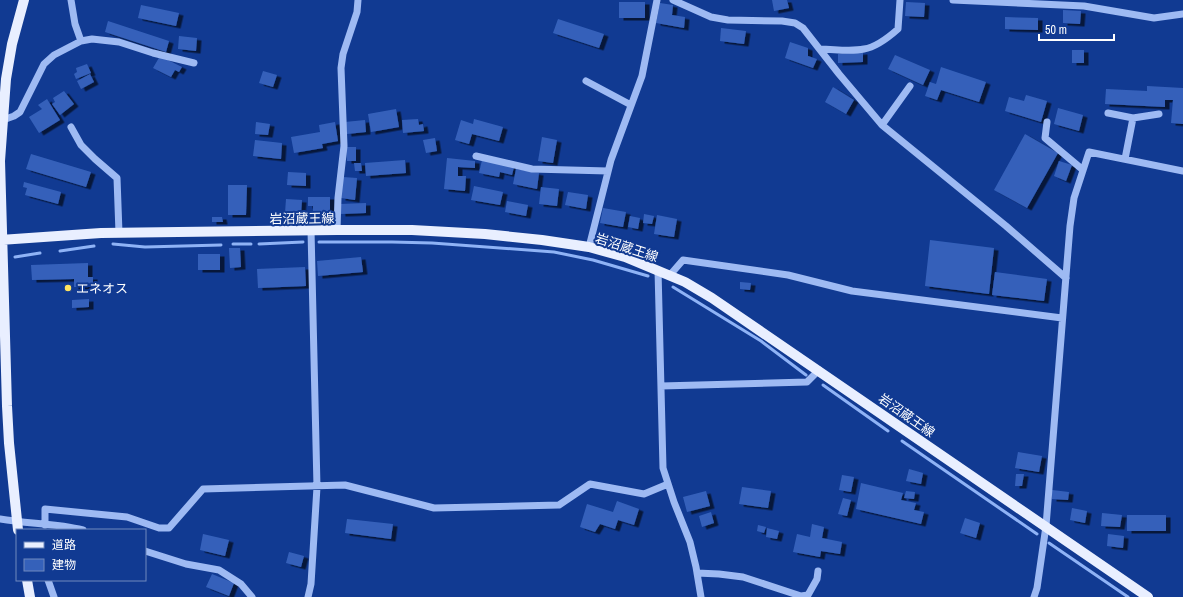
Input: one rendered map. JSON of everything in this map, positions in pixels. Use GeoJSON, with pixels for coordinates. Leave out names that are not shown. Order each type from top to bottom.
{"type":"FeatureCollection","features":[{"type":"Feature","properties":{"kind":"main road"},"geometry":{"type":"LineString","coordinates":[[18,526],[9,443],[3,406],[0,161],[3,120],[3,79],[24,0]]}},
{"type":"Feature","properties":{"kind":"main road","name":"岩沼蔵王線"},"geometry":{"type":"LineString","coordinates":[[1,240],[119,233],[412,230],[485,234],[542,240],[589,247],[625,257],[685,282],[712,298],[1148,597]]}},
{"type":"Feature","properties":{"kind":"main road"},"geometry":{"type":"LineString","coordinates":[[27,581],[30,597]]}},
{"type":"Feature","properties":{"kind":"street"},"geometry":{"type":"LineString","coordinates":[[71,0],[75,24],[81,41]]}},
{"type":"Feature","properties":{"kind":"street"},"geometry":{"type":"LineString","coordinates":[[337,230],[338,198],[344,146],[341,68],[343,54],[357,12],[358,0]]}},
{"type":"Feature","properties":{"kind":"street"},"geometry":{"type":"LineString","coordinates":[[589,247],[611,160],[642,76],[657,0]]}},
{"type":"Feature","properties":{"kind":"street"},"geometry":{"type":"LineString","coordinates":[[673,0],[712,17],[728,20],[782,21],[795,23],[803,28],[882,125],[1000,221],[1066,278]]}},
{"type":"Feature","properties":{"kind":"street"},"geometry":{"type":"LineString","coordinates":[[820,49],[864,49],[878,44],[888,38],[898,29],[900,0]]}},
{"type":"Feature","properties":{"kind":"street"},"geometry":{"type":"LineString","coordinates":[[954,0],[1084,3],[1154,18],[1183,14]]}},
{"type":"Feature","properties":{"kind":"street"},"geometry":{"type":"LineString","coordinates":[[3,120],[20,112],[44,64],[54,55],[81,41],[92,39],[118,42],[194,63]]}},
{"type":"Feature","properties":{"kind":"street"},"geometry":{"type":"LineString","coordinates":[[586,80],[631,105]]}},
{"type":"Feature","properties":{"kind":"street"},"geometry":{"type":"LineString","coordinates":[[882,125],[910,86]]}},
{"type":"Feature","properties":{"kind":"street"},"geometry":{"type":"LineString","coordinates":[[1108,113],[1132,118],[1159,114]]}},
{"type":"Feature","properties":{"kind":"street"},"geometry":{"type":"LineString","coordinates":[[1125,159],[1132,118]]}},
{"type":"Feature","properties":{"kind":"street"},"geometry":{"type":"LineString","coordinates":[[1047,122],[1045,138],[1083,170]]}},
{"type":"Feature","properties":{"kind":"street"},"geometry":{"type":"LineString","coordinates":[[71,127],[81,145],[117,178],[119,233]]}},
{"type":"Feature","properties":{"kind":"street"},"geometry":{"type":"LineString","coordinates":[[1034,597],[1037,588],[1046,526],[1062,318],[1074,198],[1089,152],[1183,171]]}},
{"type":"Feature","properties":{"kind":"street"},"geometry":{"type":"LineString","coordinates":[[476,156],[532,169],[608,171]]}},
{"type":"Feature","properties":{"kind":"street"},"geometry":{"type":"LineString","coordinates":[[308,597],[311,584],[317,487],[311,230]]}},
{"type":"Feature","properties":{"kind":"street"},"geometry":{"type":"LineString","coordinates":[[670,275],[683,260],[788,275],[852,291],[1062,318]]}},
{"type":"Feature","properties":{"kind":"street"},"geometry":{"type":"LineString","coordinates":[[658,270],[662,468],[690,542],[701,597]]}},
{"type":"Feature","properties":{"kind":"street"},"geometry":{"type":"LineString","coordinates":[[661,386],[807,382],[819,370]]}},
{"type":"Feature","properties":{"kind":"street"},"geometry":{"type":"LineString","coordinates":[[46,525],[45,509],[127,517],[159,528],[169,528],[203,489],[317,487],[345,485],[434,508],[559,504],[590,484],[644,494],[668,484]]}},
{"type":"Feature","properties":{"kind":"street"},"geometry":{"type":"LineString","coordinates":[[0,519],[18,526],[35,527],[46,525],[79,529]]}},
{"type":"Feature","properties":{"kind":"street"},"geometry":{"type":"LineString","coordinates":[[146,551],[186,564],[219,570],[241,584],[252,597]]}},
{"type":"Feature","properties":{"kind":"street"},"geometry":{"type":"LineString","coordinates":[[697,573],[743,577],[801,596],[808,595],[818,579],[818,571]]}},
{"type":"Feature","properties":{"kind":"street"},"geometry":{"type":"LineString","coordinates":[[48,581],[54,597]]}},
{"type":"Feature","properties":{"kind":"building"},"geometry":{"type":"Polygon","coordinates":[[[772,0],[787,0],[789,8],[774,11],[772,0]]]}},
{"type":"Feature","properties":{"kind":"building"},"geometry":{"type":"Polygon","coordinates":[[[619,2],[645,2],[645,18],[619,18],[619,2]]]}},
{"type":"Feature","properties":{"kind":"building"},"geometry":{"type":"Polygon","coordinates":[[[906,2],[925,3],[924,17],[905,16],[906,2]]]}},
{"type":"Feature","properties":{"kind":"building"},"geometry":{"type":"Polygon","coordinates":[[[660,3],[673,5],[672,15],[685,17],[684,28],[656,23],[660,3]]]}},
{"type":"Feature","properties":{"kind":"building"},"geometry":{"type":"Polygon","coordinates":[[[141,5],[179,13],[176,26],[138,18],[141,5]]]}},
{"type":"Feature","properties":{"kind":"building"},"geometry":{"type":"Polygon","coordinates":[[[1063,10],[1081,11],[1080,24],[1063,23],[1063,10]]]}},
{"type":"Feature","properties":{"kind":"building"},"geometry":{"type":"Polygon","coordinates":[[[1005,17],[1038,18],[1038,30],[1005,29],[1005,17]]]}},
{"type":"Feature","properties":{"kind":"building"},"geometry":{"type":"Polygon","coordinates":[[[558,19],[604,34],[599,48],[553,33],[558,19]]]}},
{"type":"Feature","properties":{"kind":"building"},"geometry":{"type":"Polygon","coordinates":[[[108,21],[169,41],[166,52],[105,32],[108,21]]]}},
{"type":"Feature","properties":{"kind":"building"},"geometry":{"type":"Polygon","coordinates":[[[721,28],[746,31],[744,44],[720,41],[721,28]]]}},
{"type":"Feature","properties":{"kind":"building"},"geometry":{"type":"Polygon","coordinates":[[[179,36],[197,38],[196,51],[178,49],[179,36]]]}},
{"type":"Feature","properties":{"kind":"building"},"geometry":{"type":"Polygon","coordinates":[[[790,42],[808,48],[808,56],[817,59],[813,68],[785,58],[790,42]]]}},
{"type":"Feature","properties":{"kind":"building"},"geometry":{"type":"Polygon","coordinates":[[[1072,50],[1084,50],[1084,63],[1072,63],[1072,50]]]}},
{"type":"Feature","properties":{"kind":"building"},"geometry":{"type":"Polygon","coordinates":[[[863,52],[863,62],[838,63],[838,54],[863,52]]]}},
{"type":"Feature","properties":{"kind":"building"},"geometry":{"type":"Polygon","coordinates":[[[895,55],[930,70],[923,85],[888,69],[895,55]]]}},
{"type":"Feature","properties":{"kind":"building"},"geometry":{"type":"Polygon","coordinates":[[[160,56],[182,67],[179,72],[175,70],[171,77],[153,68],[160,56]]]}},
{"type":"Feature","properties":{"kind":"building"},"geometry":{"type":"Polygon","coordinates":[[[87,64],[91,73],[76,79],[74,74],[77,72],[76,68],[87,64]]]}},
{"type":"Feature","properties":{"kind":"building"},"geometry":{"type":"Polygon","coordinates":[[[941,67],[986,82],[979,102],[941,90],[937,100],[925,96],[930,82],[936,84],[941,67]]]}},
{"type":"Feature","properties":{"kind":"building"},"geometry":{"type":"Polygon","coordinates":[[[263,71],[277,75],[273,87],[259,83],[263,71]]]}},
{"type":"Feature","properties":{"kind":"building"},"geometry":{"type":"Polygon","coordinates":[[[90,74],[94,82],[81,89],[77,81],[90,74]]]}},
{"type":"Feature","properties":{"kind":"building"},"geometry":{"type":"Polygon","coordinates":[[[1147,86],[1183,88],[1183,124],[1171,123],[1173,100],[1165,100],[1165,107],[1105,104],[1106,89],[1147,91],[1147,86]]]}},
{"type":"Feature","properties":{"kind":"building"},"geometry":{"type":"Polygon","coordinates":[[[833,87],[854,100],[846,114],[825,102],[833,87]]]}},
{"type":"Feature","properties":{"kind":"building"},"geometry":{"type":"Polygon","coordinates":[[[64,91],[74,104],[60,115],[52,104],[55,102],[53,98],[64,91]]]}},
{"type":"Feature","properties":{"kind":"building"},"geometry":{"type":"Polygon","coordinates":[[[1026,95],[1047,101],[1041,122],[1005,111],[1009,97],[1024,101],[1026,95]]]}},
{"type":"Feature","properties":{"kind":"building"},"geometry":{"type":"Polygon","coordinates":[[[47,99],[60,120],[39,133],[29,117],[42,109],[38,105],[47,99]]]}},
{"type":"Feature","properties":{"kind":"building"},"geometry":{"type":"Polygon","coordinates":[[[1058,108],[1083,115],[1079,131],[1054,124],[1058,108]]]}},
{"type":"Feature","properties":{"kind":"building"},"geometry":{"type":"Polygon","coordinates":[[[396,109],[399,127],[371,132],[368,114],[396,109]]]}},
{"type":"Feature","properties":{"kind":"building"},"geometry":{"type":"Polygon","coordinates":[[[418,119],[419,125],[423,124],[424,131],[403,133],[402,120],[418,119]]]}},
{"type":"Feature","properties":{"kind":"building"},"geometry":{"type":"Polygon","coordinates":[[[474,119],[503,127],[499,141],[472,134],[469,144],[455,140],[461,120],[473,124],[474,119]]]}},
{"type":"Feature","properties":{"kind":"building"},"geometry":{"type":"Polygon","coordinates":[[[365,120],[366,132],[347,134],[345,122],[365,120]]]}},
{"type":"Feature","properties":{"kind":"building"},"geometry":{"type":"Polygon","coordinates":[[[256,122],[270,124],[268,135],[255,134],[256,122]]]}},
{"type":"Feature","properties":{"kind":"building"},"geometry":{"type":"Polygon","coordinates":[[[335,122],[338,141],[322,144],[323,148],[294,153],[291,137],[320,132],[319,125],[335,122]]]}},
{"type":"Feature","properties":{"kind":"building"},"geometry":{"type":"Polygon","coordinates":[[[1025,134],[1058,153],[1027,208],[994,190],[1025,134]]]}},
{"type":"Feature","properties":{"kind":"building"},"geometry":{"type":"Polygon","coordinates":[[[542,137],[557,140],[553,163],[538,161],[542,137]]]}},
{"type":"Feature","properties":{"kind":"building"},"geometry":{"type":"Polygon","coordinates":[[[435,138],[437,151],[426,153],[423,140],[435,138]]]}},
{"type":"Feature","properties":{"kind":"building"},"geometry":{"type":"Polygon","coordinates":[[[255,140],[282,143],[281,159],[253,156],[255,140]]]}},
{"type":"Feature","properties":{"kind":"building"},"geometry":{"type":"Polygon","coordinates":[[[346,147],[356,147],[356,161],[347,161],[346,147]]]}},
{"type":"Feature","properties":{"kind":"building"},"geometry":{"type":"Polygon","coordinates":[[[31,154],[91,172],[86,187],[26,169],[31,154]]]}},
{"type":"Feature","properties":{"kind":"building"},"geometry":{"type":"Polygon","coordinates":[[[447,158],[475,161],[475,168],[458,167],[458,176],[466,176],[465,191],[444,189],[447,158]]]}},
{"type":"Feature","properties":{"kind":"building"},"geometry":{"type":"Polygon","coordinates":[[[405,160],[406,173],[366,176],[365,163],[405,160]]]}},
{"type":"Feature","properties":{"kind":"building"},"geometry":{"type":"Polygon","coordinates":[[[482,160],[514,167],[512,175],[500,172],[499,177],[479,173],[482,160]]]}},
{"type":"Feature","properties":{"kind":"building"},"geometry":{"type":"Polygon","coordinates":[[[1059,161],[1072,165],[1066,181],[1054,176],[1059,161]]]}},
{"type":"Feature","properties":{"kind":"building"},"geometry":{"type":"Polygon","coordinates":[[[354,163],[361,163],[362,171],[355,171],[354,163]]]}},
{"type":"Feature","properties":{"kind":"building"},"geometry":{"type":"Polygon","coordinates":[[[516,169],[539,173],[537,189],[513,184],[516,169]]]}},
{"type":"Feature","properties":{"kind":"building"},"geometry":{"type":"Polygon","coordinates":[[[288,172],[306,173],[306,186],[287,185],[288,172]]]}},
{"type":"Feature","properties":{"kind":"building"},"geometry":{"type":"Polygon","coordinates":[[[343,177],[357,178],[355,200],[341,198],[343,177]]]}},
{"type":"Feature","properties":{"kind":"building"},"geometry":{"type":"Polygon","coordinates":[[[24,182],[61,192],[58,204],[25,195],[27,188],[23,187],[24,182]]]}},
{"type":"Feature","properties":{"kind":"building"},"geometry":{"type":"Polygon","coordinates":[[[228,185],[247,185],[246,215],[228,215],[228,185]]]}},
{"type":"Feature","properties":{"kind":"building"},"geometry":{"type":"Polygon","coordinates":[[[474,186],[503,192],[500,205],[471,200],[474,186]]]}},
{"type":"Feature","properties":{"kind":"building"},"geometry":{"type":"Polygon","coordinates":[[[541,187],[559,189],[557,206],[539,204],[541,187]]]}},
{"type":"Feature","properties":{"kind":"building"},"geometry":{"type":"Polygon","coordinates":[[[568,192],[588,195],[586,209],[565,205],[568,192]]]}},
{"type":"Feature","properties":{"kind":"building"},"geometry":{"type":"Polygon","coordinates":[[[308,197],[330,197],[330,215],[313,215],[313,206],[308,206],[308,197]]]}},
{"type":"Feature","properties":{"kind":"building"},"geometry":{"type":"Polygon","coordinates":[[[286,199],[302,200],[301,214],[285,213],[286,199]]]}},
{"type":"Feature","properties":{"kind":"building"},"geometry":{"type":"Polygon","coordinates":[[[507,201],[528,205],[526,216],[505,212],[507,201]]]}},
{"type":"Feature","properties":{"kind":"building"},"geometry":{"type":"Polygon","coordinates":[[[366,203],[366,213],[341,214],[340,204],[366,203]]]}},
{"type":"Feature","properties":{"kind":"building"},"geometry":{"type":"Polygon","coordinates":[[[603,208],[626,212],[623,227],[600,223],[603,208]]]}},
{"type":"Feature","properties":{"kind":"building"},"geometry":{"type":"Polygon","coordinates":[[[644,214],[654,216],[652,224],[643,223],[644,214]]]}},
{"type":"Feature","properties":{"kind":"building"},"geometry":{"type":"Polygon","coordinates":[[[657,215],[677,219],[674,237],[654,234],[657,215]]]}},
{"type":"Feature","properties":{"kind":"building"},"geometry":{"type":"Polygon","coordinates":[[[630,216],[640,218],[638,229],[628,227],[630,216]]]}},
{"type":"Feature","properties":{"kind":"building"},"geometry":{"type":"Polygon","coordinates":[[[212,217],[222,217],[223,222],[212,222],[212,217]]]}},
{"type":"Feature","properties":{"kind":"building"},"geometry":{"type":"Polygon","coordinates":[[[930,240],[994,248],[989,294],[925,286],[930,240]]]}},
{"type":"Feature","properties":{"kind":"building"},"geometry":{"type":"Polygon","coordinates":[[[229,248],[240,248],[241,267],[230,268],[229,248]]]}},
{"type":"Feature","properties":{"kind":"building"},"geometry":{"type":"Polygon","coordinates":[[[198,254],[220,254],[220,270],[198,270],[198,254]]]}},
{"type":"Feature","properties":{"kind":"building"},"geometry":{"type":"Polygon","coordinates":[[[361,257],[363,272],[318,276],[317,261],[361,257]]]}},
{"type":"Feature","properties":{"kind":"building"},"geometry":{"type":"Polygon","coordinates":[[[88,263],[88,277],[93,277],[93,287],[74,287],[74,279],[32,280],[31,265],[88,263]]]}},
{"type":"Feature","properties":{"kind":"building"},"geometry":{"type":"Polygon","coordinates":[[[305,267],[306,286],[258,288],[257,269],[305,267]]]}},
{"type":"Feature","properties":{"kind":"building"},"geometry":{"type":"Polygon","coordinates":[[[995,272],[1047,279],[1044,301],[992,295],[995,272]]]}},
{"type":"Feature","properties":{"kind":"building"},"geometry":{"type":"Polygon","coordinates":[[[740,282],[751,283],[750,290],[740,289],[740,282]]]}},
{"type":"Feature","properties":{"kind":"building"},"geometry":{"type":"Polygon","coordinates":[[[89,299],[89,307],[72,308],[72,300],[89,299]]]}},
{"type":"Feature","properties":{"kind":"building"},"geometry":{"type":"Polygon","coordinates":[[[1018,452],[1042,456],[1039,472],[1015,468],[1018,452]]]}},
{"type":"Feature","properties":{"kind":"building"},"geometry":{"type":"Polygon","coordinates":[[[909,469],[923,473],[921,484],[906,481],[909,469]]]}},
{"type":"Feature","properties":{"kind":"building"},"geometry":{"type":"Polygon","coordinates":[[[1016,474],[1024,474],[1022,486],[1015,486],[1016,474]]]}},
{"type":"Feature","properties":{"kind":"building"},"geometry":{"type":"Polygon","coordinates":[[[842,475],[854,477],[851,492],[839,490],[842,475]]]}},
{"type":"Feature","properties":{"kind":"building"},"geometry":{"type":"Polygon","coordinates":[[[861,483],[903,493],[901,500],[916,503],[914,510],[924,512],[921,524],[856,509],[861,483]]]}},
{"type":"Feature","properties":{"kind":"building"},"geometry":{"type":"Polygon","coordinates":[[[742,487],[771,491],[768,508],[739,504],[742,487]]]}},
{"type":"Feature","properties":{"kind":"building"},"geometry":{"type":"Polygon","coordinates":[[[1052,490],[1069,492],[1068,500],[1052,499],[1052,490]]]}},
{"type":"Feature","properties":{"kind":"building"},"geometry":{"type":"Polygon","coordinates":[[[706,491],[710,506],[687,512],[683,497],[706,491]]]}},
{"type":"Feature","properties":{"kind":"building"},"geometry":{"type":"Polygon","coordinates":[[[906,491],[915,492],[914,499],[904,498],[906,491]]]}},
{"type":"Feature","properties":{"kind":"building"},"geometry":{"type":"Polygon","coordinates":[[[843,498],[851,500],[847,516],[838,514],[843,498]]]}},
{"type":"Feature","properties":{"kind":"building"},"geometry":{"type":"Polygon","coordinates":[[[617,501],[639,509],[634,525],[618,520],[615,529],[600,524],[595,532],[580,527],[587,504],[613,512],[617,501]]]}},
{"type":"Feature","properties":{"kind":"building"},"geometry":{"type":"Polygon","coordinates":[[[1072,508],[1087,511],[1085,523],[1070,520],[1072,508]]]}},
{"type":"Feature","properties":{"kind":"building"},"geometry":{"type":"Polygon","coordinates":[[[711,512],[714,523],[702,527],[699,516],[711,512]]]}},
{"type":"Feature","properties":{"kind":"building"},"geometry":{"type":"Polygon","coordinates":[[[1102,513],[1122,515],[1120,527],[1101,526],[1102,513]]]}},
{"type":"Feature","properties":{"kind":"building"},"geometry":{"type":"Polygon","coordinates":[[[1127,515],[1166,515],[1166,531],[1127,531],[1127,515]]]}},
{"type":"Feature","properties":{"kind":"building"},"geometry":{"type":"Polygon","coordinates":[[[965,518],[980,523],[976,538],[960,533],[965,518]]]}},
{"type":"Feature","properties":{"kind":"building"},"geometry":{"type":"Polygon","coordinates":[[[347,519],[393,524],[391,539],[345,533],[347,519]]]}},
{"type":"Feature","properties":{"kind":"building"},"geometry":{"type":"Polygon","coordinates":[[[812,524],[824,527],[822,538],[842,542],[840,554],[821,551],[820,557],[793,552],[797,534],[810,537],[812,524]]]}},
{"type":"Feature","properties":{"kind":"building"},"geometry":{"type":"Polygon","coordinates":[[[758,525],[766,527],[764,533],[757,531],[758,525]]]}},
{"type":"Feature","properties":{"kind":"building"},"geometry":{"type":"Polygon","coordinates":[[[767,528],[779,531],[777,539],[766,537],[767,528]]]}},
{"type":"Feature","properties":{"kind":"building"},"geometry":{"type":"Polygon","coordinates":[[[203,534],[229,540],[225,556],[200,550],[203,534]]]}},
{"type":"Feature","properties":{"kind":"building"},"geometry":{"type":"Polygon","coordinates":[[[1108,534],[1124,536],[1123,548],[1107,546],[1108,534]]]}},
{"type":"Feature","properties":{"kind":"building"},"geometry":{"type":"Polygon","coordinates":[[[289,552],[304,556],[301,567],[286,563],[289,552]]]}},
{"type":"Feature","properties":{"kind":"building"},"geometry":{"type":"Polygon","coordinates":[[[212,574],[234,583],[229,596],[206,587],[212,574]]]}},
{"type":"Feature","properties":{"kind":"waterway"},"geometry":{"type":"LineString","coordinates":[[259,244],[303,242]]}},
{"type":"Feature","properties":{"kind":"waterway"},"geometry":{"type":"LineString","coordinates":[[319,242],[432,243],[554,252],[593,260],[648,276]]}},
{"type":"Feature","properties":{"kind":"waterway"},"geometry":{"type":"LineString","coordinates":[[113,244],[145,247],[221,245]]}},
{"type":"Feature","properties":{"kind":"waterway"},"geometry":{"type":"LineString","coordinates":[[233,244],[251,244]]}},
{"type":"Feature","properties":{"kind":"waterway"},"geometry":{"type":"LineString","coordinates":[[60,251],[94,246]]}},
{"type":"Feature","properties":{"kind":"waterway"},"geometry":{"type":"LineString","coordinates":[[15,257],[40,253]]}},
{"type":"Feature","properties":{"kind":"waterway"},"geometry":{"type":"LineString","coordinates":[[673,287],[761,341],[806,375]]}},
{"type":"Feature","properties":{"kind":"waterway"},"geometry":{"type":"LineString","coordinates":[[823,385],[888,431]]}},
{"type":"Feature","properties":{"kind":"waterway"},"geometry":{"type":"LineString","coordinates":[[902,441],[1037,534]]}},
{"type":"Feature","properties":{"kind":"waterway"},"geometry":{"type":"LineString","coordinates":[[1049,543],[1128,597]]}},
{"type":"Feature","properties":{"kind":"place","name":"エネオス"},"geometry":{"type":"Point","coordinates":[68,288]}}]}
